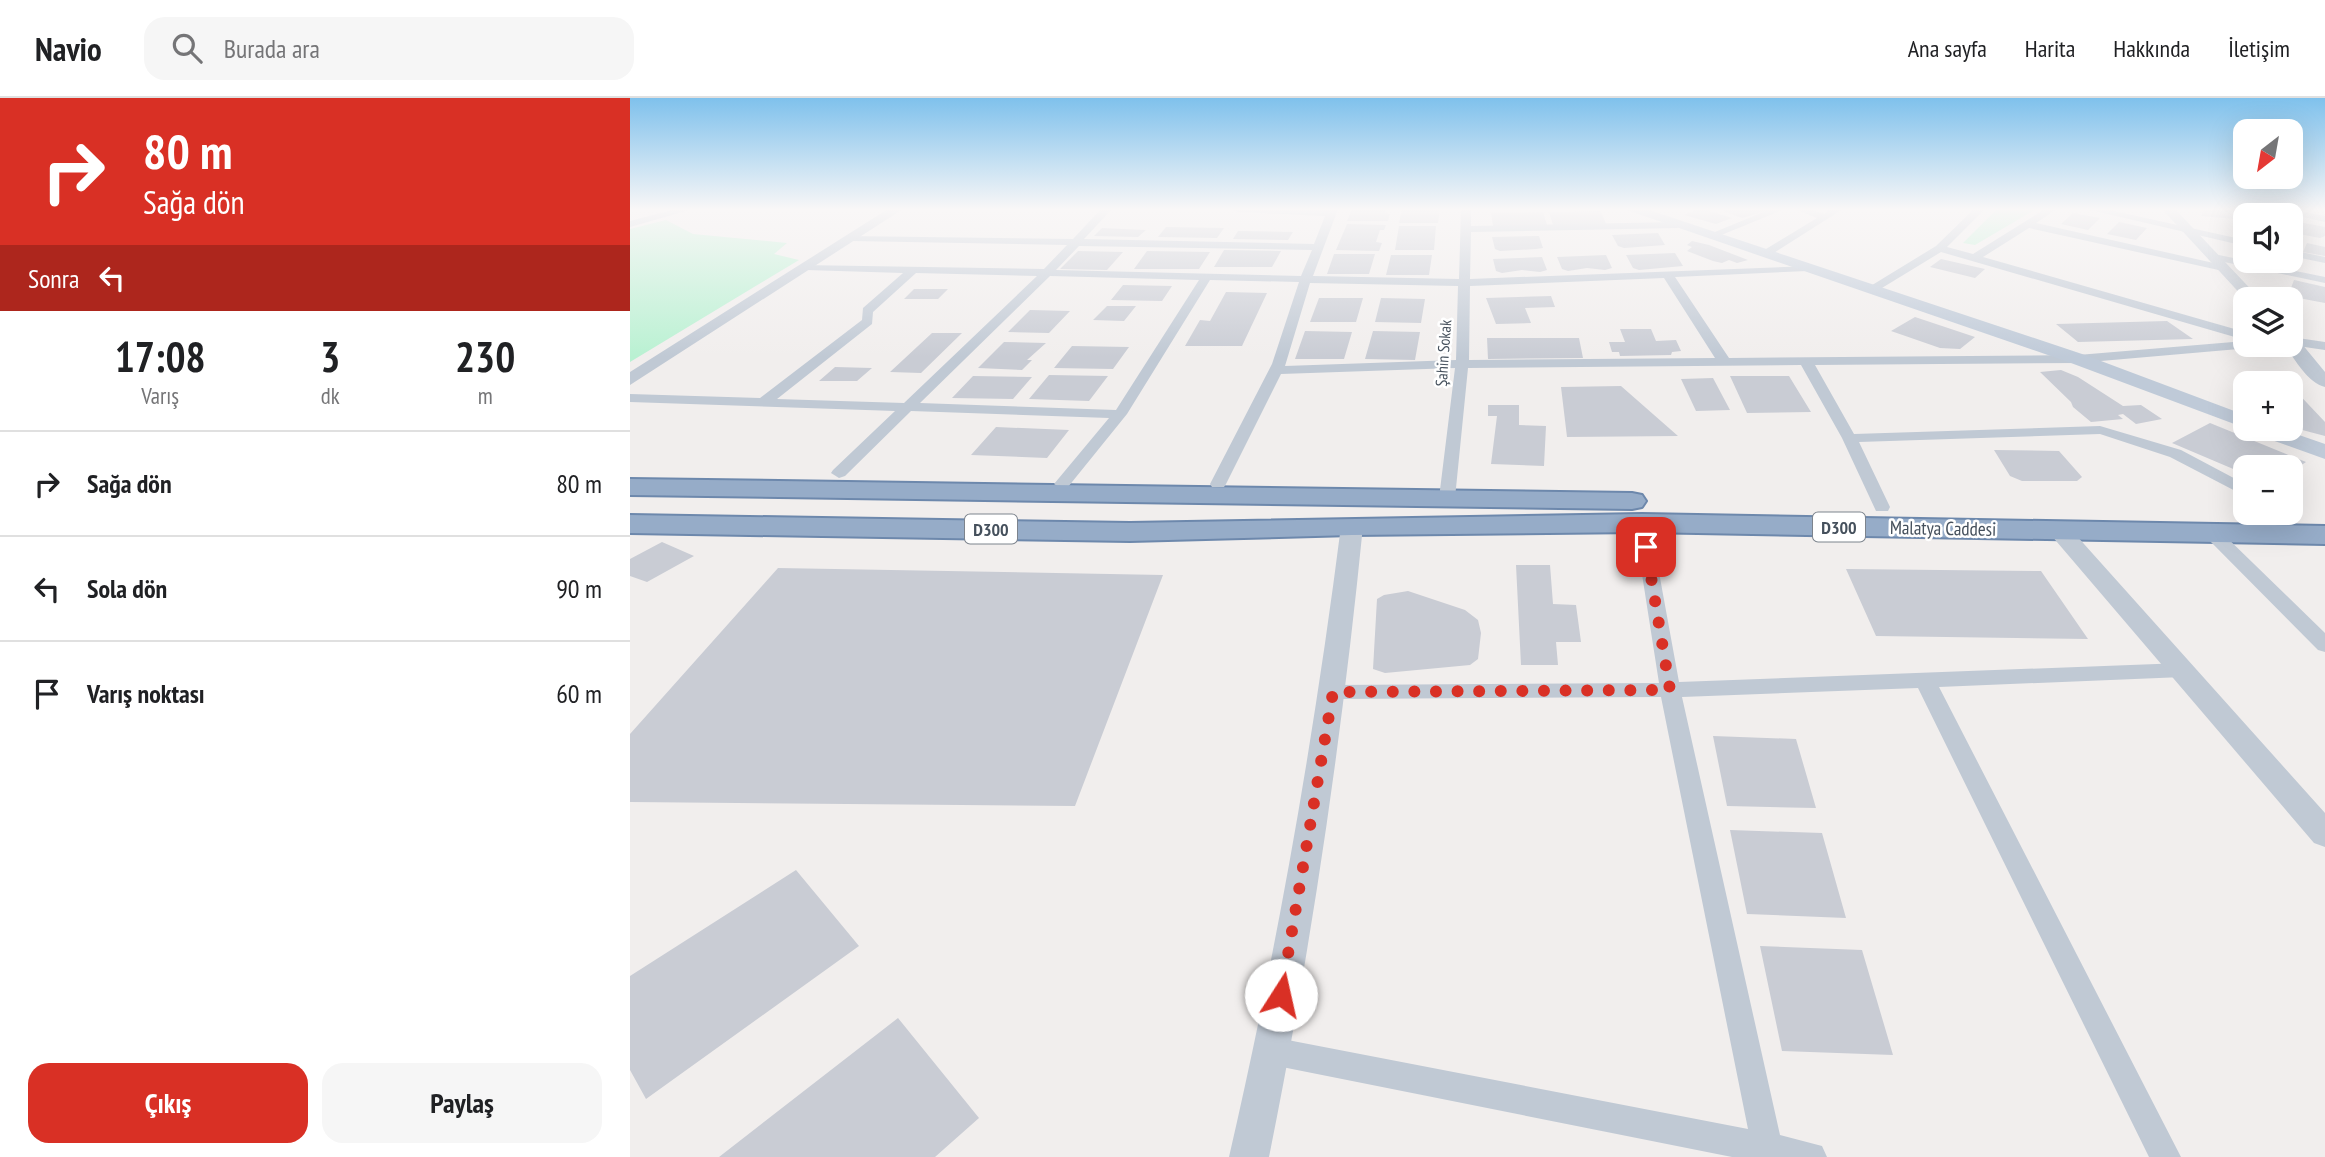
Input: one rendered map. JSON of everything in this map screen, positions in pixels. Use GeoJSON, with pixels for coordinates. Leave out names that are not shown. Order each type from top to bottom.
{"type":"FeatureCollection","features":[{"type":"Feature","properties":{"kind":"highway","name":"D300"},"geometry":{"type":"LineString","coordinates":[[630,470],[839,473],[1062,484],[1218,484],[1338,497]]}},
{"type":"Feature","properties":{"kind":"highway"},"geometry":{"type":"LineString","coordinates":[[630,487],[1338,497]]}},
{"type":"Feature","properties":{"kind":"highway","name":"Malatya Caddesi"},"geometry":{"type":"LineString","coordinates":[[1338,497],[2233,512]]}},
{"type":"Feature","properties":{"kind":"highway"},"geometry":{"type":"LineString","coordinates":[[630,503],[1217,515],[1352,526]]}},
{"type":"Feature","properties":{"kind":"highway"},"geometry":{"type":"LineString","coordinates":[[2303,512],[2325,513]]}},
{"type":"Feature","properties":{"kind":"highway","name":"Malatya Caddesi"},"geometry":{"type":"LineString","coordinates":[[1352,526],[1642,523],[2325,535]]}},
{"type":"Feature","properties":{"kind":"highway","name":"D300"},"geometry":{"type":"LineString","coordinates":[[630,524],[1129,532],[1352,526]]}},
{"type":"Feature","properties":{"kind":"main road"},"geometry":{"type":"LineString","coordinates":[[1778,258],[2078,359],[2233,417]]}},
{"type":"Feature","properties":{"kind":"main road"},"geometry":{"type":"LineString","coordinates":[[2295,441],[2325,452]]}},
{"type":"Feature","properties":{"kind":"street"},"geometry":{"type":"LineString","coordinates":[[630,380],[820,258]]}},
{"type":"Feature","properties":{"kind":"street"},"geometry":{"type":"LineString","coordinates":[[839,473],[1059,258]]}},
{"type":"Feature","properties":{"kind":"street"},"geometry":{"type":"LineString","coordinates":[[1218,484],[1276,370],[1313,258]]}},
{"type":"Feature","properties":{"kind":"street","name":"Şahin Sokak"},"geometry":{"type":"LineString","coordinates":[[1447,498],[1462,363],[1465,258]]}},
{"type":"Feature","properties":{"kind":"street"},"geometry":{"type":"LineString","coordinates":[[1873,289],[1923,258]]}},
{"type":"Feature","properties":{"kind":"street"},"geometry":{"type":"LineString","coordinates":[[1975,258],[2233,333]]}},
{"type":"Feature","properties":{"kind":"street"},"geometry":{"type":"LineString","coordinates":[[2201,258],[2325,280]]}},
{"type":"Feature","properties":{"kind":"street"},"geometry":{"type":"LineString","coordinates":[[2216,258],[2242,287]]}},
{"type":"Feature","properties":{"kind":"street"},"geometry":{"type":"LineString","coordinates":[[806,267],[1464,283],[1807,268]]}},
{"type":"Feature","properties":{"kind":"street"},"geometry":{"type":"LineString","coordinates":[[765,401],[849,338],[868,321],[867,311],[913,270]]}},
{"type":"Feature","properties":{"kind":"street"},"geometry":{"type":"LineString","coordinates":[[1668,275],[1724,361]]}},
{"type":"Feature","properties":{"kind":"street"},"geometry":{"type":"LineString","coordinates":[[1062,484],[1120,414],[1206,278]]}},
{"type":"Feature","properties":{"kind":"street"},"geometry":{"type":"LineString","coordinates":[[2303,343],[2325,346]]}},
{"type":"Feature","properties":{"kind":"street"},"geometry":{"type":"LineString","coordinates":[[1276,370],[1462,363],[2078,359],[2233,346]]}},
{"type":"Feature","properties":{"kind":"street"},"geometry":{"type":"LineString","coordinates":[[2303,351],[2325,368]]}},
{"type":"Feature","properties":{"kind":"street"},"geometry":{"type":"LineString","coordinates":[[2302,357],[2325,382]]}},
{"type":"Feature","properties":{"kind":"street"},"geometry":{"type":"LineString","coordinates":[[1805,360],[1849,438],[1882,507]]}},
{"type":"Feature","properties":{"kind":"street"},"geometry":{"type":"LineString","coordinates":[[630,398],[911,405],[1120,414]]}},
{"type":"Feature","properties":{"kind":"street"},"geometry":{"type":"LineString","coordinates":[[1849,438],[2100,430],[2122,435],[2197,464],[2233,483]]}},
{"type":"Feature","properties":{"kind":"street"},"geometry":{"type":"LineString","coordinates":[[1642,523],[1670,690],[1769,1152]]}},
{"type":"Feature","properties":{"kind":"street"},"geometry":{"type":"LineString","coordinates":[[1249,1157],[1272,1051],[1333,692],[1352,526]]}},
{"type":"Feature","properties":{"kind":"street"},"geometry":{"type":"LineString","coordinates":[[2059,530],[2325,834]]}},
{"type":"Feature","properties":{"kind":"street"},"geometry":{"type":"LineString","coordinates":[[2213,534],[2325,645]]}},
{"type":"Feature","properties":{"kind":"street"},"geometry":{"type":"LineString","coordinates":[[1333,692],[1670,690],[2183,670]]}},
{"type":"Feature","properties":{"kind":"street"},"geometry":{"type":"LineString","coordinates":[[1925,680],[2165,1157]]}},
{"type":"Feature","properties":{"kind":"street"},"geometry":{"type":"LineString","coordinates":[[1272,1051],[1769,1152],[1811,1157]]}},
{"type":"Feature","properties":{"kind":"green space"},"geometry":{"type":"Polygon","coordinates":[[[630,258],[799,260],[630,362],[630,258]]]}},
{"type":"Feature","properties":{"kind":"building"},"geometry":{"type":"Polygon","coordinates":[[[1071,258],[1117,258],[1107,270],[1060,269],[1071,258]]]}},
{"type":"Feature","properties":{"kind":"building"},"geometry":{"type":"Polygon","coordinates":[[[1142,258],[1206,258],[1199,269],[1134,269],[1142,258]]]}},
{"type":"Feature","properties":{"kind":"building"},"geometry":{"type":"Polygon","coordinates":[[[1219,258],[1277,258],[1272,267],[1214,267],[1219,258]]]}},
{"type":"Feature","properties":{"kind":"building"},"geometry":{"type":"Polygon","coordinates":[[[1332,258],[1374,258],[1369,274],[1327,274],[1332,258]]]}},
{"type":"Feature","properties":{"kind":"building"},"geometry":{"type":"Polygon","coordinates":[[[1390,258],[1431,258],[1429,275],[1386,275],[1390,258]]]}},
{"type":"Feature","properties":{"kind":"building"},"geometry":{"type":"Polygon","coordinates":[[[1543,258],[1547,270],[1502,273],[1496,271],[1493,259],[1543,258]]]}},
{"type":"Feature","properties":{"kind":"building"},"geometry":{"type":"Polygon","coordinates":[[[1558,258],[1608,258],[1612,268],[1568,271],[1562,269],[1558,258]]]}},
{"type":"Feature","properties":{"kind":"building"},"geometry":{"type":"Polygon","coordinates":[[[1628,258],[1678,258],[1683,266],[1639,270],[1633,268],[1628,258]]]}},
{"type":"Feature","properties":{"kind":"building"},"geometry":{"type":"Polygon","coordinates":[[[1706,258],[1748,260],[1737,263],[1729,260],[1722,263],[1706,258]]]}},
{"type":"Feature","properties":{"kind":"building"},"geometry":{"type":"Polygon","coordinates":[[[1941,259],[1985,269],[1975,278],[1930,267],[1941,259]]]}},
{"type":"Feature","properties":{"kind":"building"},"geometry":{"type":"Polygon","coordinates":[[[2294,280],[2325,287],[2325,303],[2303,299],[2303,287],[2291,287],[2294,280]]]}},
{"type":"Feature","properties":{"kind":"building"},"geometry":{"type":"Polygon","coordinates":[[[1123,285],[1172,286],[1162,301],[1111,300],[1123,285]]]}},
{"type":"Feature","properties":{"kind":"building"},"geometry":{"type":"Polygon","coordinates":[[[914,289],[948,289],[938,299],[904,299],[914,289]]]}},
{"type":"Feature","properties":{"kind":"building"},"geometry":{"type":"Polygon","coordinates":[[[1226,292],[1267,293],[1242,346],[1185,346],[1200,320],[1210,321],[1226,292]]]}},
{"type":"Feature","properties":{"kind":"building"},"geometry":{"type":"Polygon","coordinates":[[[1551,296],[1555,307],[1525,308],[1531,323],[1496,324],[1486,298],[1551,296]]]}},
{"type":"Feature","properties":{"kind":"building"},"geometry":{"type":"Polygon","coordinates":[[[1319,298],[1363,298],[1356,322],[1310,322],[1319,298]]]}},
{"type":"Feature","properties":{"kind":"building"},"geometry":{"type":"Polygon","coordinates":[[[1381,298],[1425,299],[1421,323],[1375,322],[1381,298]]]}},
{"type":"Feature","properties":{"kind":"building"},"geometry":{"type":"Polygon","coordinates":[[[1107,306],[1136,306],[1124,321],[1093,320],[1107,306]]]}},
{"type":"Feature","properties":{"kind":"building"},"geometry":{"type":"Polygon","coordinates":[[[1030,310],[1070,311],[1049,333],[1008,332],[1030,310]]]}},
{"type":"Feature","properties":{"kind":"building"},"geometry":{"type":"Polygon","coordinates":[[[1915,317],[1975,337],[1960,349],[1940,348],[1891,331],[1915,317]]]}},
{"type":"Feature","properties":{"kind":"building"},"geometry":{"type":"Polygon","coordinates":[[[2167,321],[2193,339],[2078,342],[2056,324],[2167,321]]]}},
{"type":"Feature","properties":{"kind":"building"},"geometry":{"type":"Polygon","coordinates":[[[1620,329],[1651,329],[1656,341],[1676,340],[1681,351],[1672,352],[1671,355],[1620,356],[1619,352],[1612,352],[1609,342],[1625,342],[1620,329]]]}},
{"type":"Feature","properties":{"kind":"building"},"geometry":{"type":"Polygon","coordinates":[[[1305,331],[1352,332],[1344,359],[1295,359],[1305,331]]]}},
{"type":"Feature","properties":{"kind":"building"},"geometry":{"type":"Polygon","coordinates":[[[1373,331],[1420,332],[1415,360],[1365,359],[1373,331]]]}},
{"type":"Feature","properties":{"kind":"building"},"geometry":{"type":"Polygon","coordinates":[[[932,333],[962,333],[921,373],[890,372],[932,333]]]}},
{"type":"Feature","properties":{"kind":"building"},"geometry":{"type":"Polygon","coordinates":[[[1487,338],[1579,338],[1583,358],[1488,359],[1487,338]]]}},
{"type":"Feature","properties":{"kind":"building"},"geometry":{"type":"Polygon","coordinates":[[[1004,342],[1046,343],[1027,360],[1032,360],[1022,370],[978,368],[1004,342]]]}},
{"type":"Feature","properties":{"kind":"building"},"geometry":{"type":"Polygon","coordinates":[[[1072,346],[1129,347],[1113,369],[1054,368],[1072,346]]]}},
{"type":"Feature","properties":{"kind":"building"},"geometry":{"type":"Polygon","coordinates":[[[835,367],[872,368],[857,381],[819,381],[835,367]]]}},
{"type":"Feature","properties":{"kind":"building"},"geometry":{"type":"Polygon","coordinates":[[[2061,370],[2078,377],[2123,406],[2141,405],[2162,419],[2136,424],[2123,414],[2118,415],[2123,419],[2091,422],[2040,372],[2061,370]]]}},
{"type":"Feature","properties":{"kind":"building"},"geometry":{"type":"Polygon","coordinates":[[[1049,375],[1108,376],[1089,401],[1029,399],[1049,375]]]}},
{"type":"Feature","properties":{"kind":"building"},"geometry":{"type":"Polygon","coordinates":[[[973,376],[1032,377],[1013,399],[952,398],[973,376]]]}},
{"type":"Feature","properties":{"kind":"building"},"geometry":{"type":"Polygon","coordinates":[[[1730,376],[1789,376],[1811,412],[1747,413],[1730,376]]]}},
{"type":"Feature","properties":{"kind":"building"},"geometry":{"type":"Polygon","coordinates":[[[1713,378],[1730,410],[1696,411],[1681,379],[1713,378]]]}},
{"type":"Feature","properties":{"kind":"building"},"geometry":{"type":"Polygon","coordinates":[[[1621,386],[1678,436],[1567,437],[1561,387],[1621,386]]]}},
{"type":"Feature","properties":{"kind":"building"},"geometry":{"type":"Polygon","coordinates":[[[2303,399],[2325,422],[2325,436],[2303,430],[2303,399]]]}},
{"type":"Feature","properties":{"kind":"building"},"geometry":{"type":"Polygon","coordinates":[[[1488,405],[1519,405],[1519,425],[1546,426],[1544,466],[1491,464],[1497,416],[1488,416],[1488,405]]]}},
{"type":"Feature","properties":{"kind":"building"},"geometry":{"type":"Polygon","coordinates":[[[2210,423],[2233,432],[2233,441],[2254,441],[2289,455],[2233,455],[2233,469],[2172,443],[2210,423]]]}},
{"type":"Feature","properties":{"kind":"building"},"geometry":{"type":"Polygon","coordinates":[[[996,427],[1069,430],[1047,458],[971,455],[996,427]]]}},
{"type":"Feature","properties":{"kind":"building"},"geometry":{"type":"Polygon","coordinates":[[[1994,450],[2059,451],[2082,477],[2077,481],[2022,481],[2010,476],[1994,450]]]}},
{"type":"Feature","properties":{"kind":"building"},"geometry":{"type":"Polygon","coordinates":[[[662,542],[694,556],[647,582],[630,576],[630,559],[662,542]]]}},
{"type":"Feature","properties":{"kind":"building"},"geometry":{"type":"Polygon","coordinates":[[[1516,565],[1550,565],[1553,604],[1576,605],[1581,642],[1556,642],[1558,665],[1521,665],[1516,565]]]}},
{"type":"Feature","properties":{"kind":"building"},"geometry":{"type":"Polygon","coordinates":[[[778,568],[1163,575],[1075,806],[630,802],[630,734],[778,568]]]}},
{"type":"Feature","properties":{"kind":"building"},"geometry":{"type":"Polygon","coordinates":[[[1846,569],[2041,571],[2088,639],[1876,636],[1846,569]]]}},
{"type":"Feature","properties":{"kind":"building"},"geometry":{"type":"Polygon","coordinates":[[[1408,591],[1465,610],[1478,620],[1481,633],[1478,659],[1470,665],[1385,673],[1373,669],[1377,599],[1384,595],[1408,591]]]}},
{"type":"Feature","properties":{"kind":"building"},"geometry":{"type":"Polygon","coordinates":[[[1713,736],[1796,739],[1816,808],[1727,806],[1713,736]]]}},
{"type":"Feature","properties":{"kind":"building"},"geometry":{"type":"Polygon","coordinates":[[[1730,830],[1822,833],[1846,918],[1747,914],[1730,830]]]}},
{"type":"Feature","properties":{"kind":"building"},"geometry":{"type":"Polygon","coordinates":[[[796,870],[859,946],[646,1099],[630,1070],[630,976],[796,870]]]}},
{"type":"Feature","properties":{"kind":"building"},"geometry":{"type":"Polygon","coordinates":[[[1760,946],[1862,950],[1893,1055],[1782,1051],[1760,946]]]}},
{"type":"Feature","properties":{"kind":"building"},"geometry":{"type":"Polygon","coordinates":[[[898,1018],[979,1118],[935,1157],[719,1157],[898,1018]]]}},
{"type":"Feature","properties":{"kind":"route"},"geometry":{"type":"LineString","coordinates":[[1281,995],[1333,692],[1670,690],[1646,547]]}}]}
